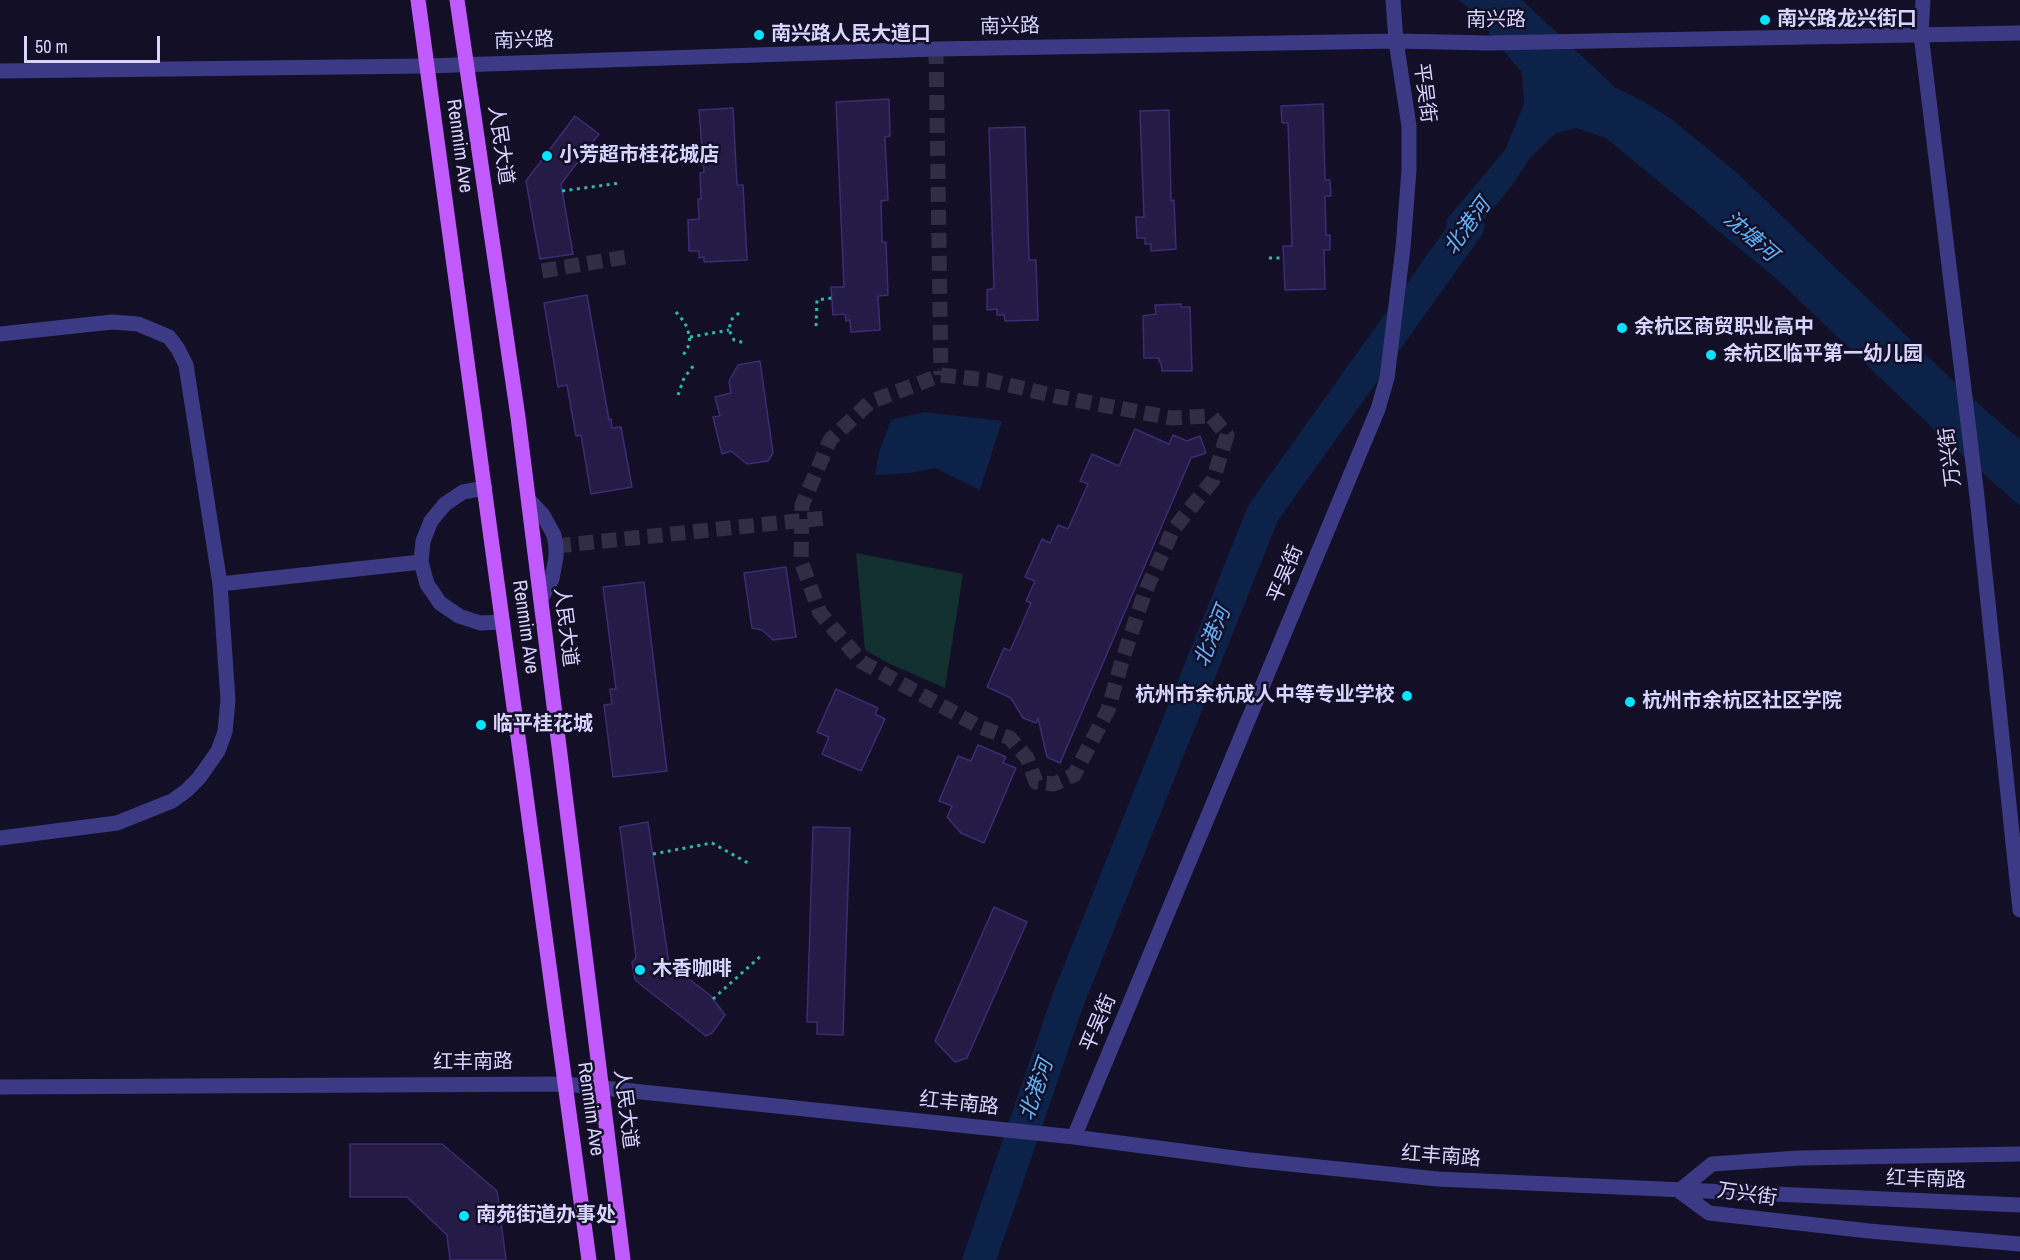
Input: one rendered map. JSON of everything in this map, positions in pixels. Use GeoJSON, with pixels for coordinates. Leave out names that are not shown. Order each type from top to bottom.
{"type":"FeatureCollection","features":[{"type":"Feature","properties":{"kind":"main road","name":"Renmim Ave"},"geometry":{"type":"LineString","coordinates":[[418,0],[589,1260]]}},
{"type":"Feature","properties":{"kind":"main road","name":"人民大道"},"geometry":{"type":"LineString","coordinates":[[457,0],[529,500],[623,1260]]}},
{"type":"Feature","properties":{"kind":"street","name":"平吴街"},"geometry":{"type":"LineString","coordinates":[[1073,1137],[1378,410],[1387,378],[1401,263],[1409,170],[1409,126],[1396,41],[1393,0]]}},
{"type":"Feature","properties":{"kind":"street","name":"万兴街"},"geometry":{"type":"LineString","coordinates":[[1923,0],[1921,34],[1977,497],[2020,910]]}},
{"type":"Feature","properties":{"kind":"street","name":"南兴路"},"geometry":{"type":"LineString","coordinates":[[0,71],[427,66],[948,49],[1396,41],[1488,43],[2020,33]]}},
{"type":"Feature","properties":{"kind":"street"},"geometry":{"type":"LineString","coordinates":[[0,334],[112,322],[138,324],[169,337],[178,349],[186,365],[220,584],[228,700],[225,732],[218,751],[199,778],[172,801],[117,823],[0,838]]}},
{"type":"Feature","properties":{"kind":"street"},"geometry":{"type":"LineString","coordinates":[[485,488],[464,492],[445,504],[431,520],[423,541],[421,562],[428,584],[440,603],[459,616],[480,623],[503,622]]}},
{"type":"Feature","properties":{"kind":"street"},"geometry":{"type":"LineString","coordinates":[[529,500],[543,515],[554,535],[556,546],[552,579],[541,599]]}},
{"type":"Feature","properties":{"kind":"street"},"geometry":{"type":"LineString","coordinates":[[220,584],[421,562]]}},
{"type":"Feature","properties":{"kind":"street","name":"红丰南路"},"geometry":{"type":"LineString","coordinates":[[0,1087],[565,1084],[1073,1137],[1250,1160],[1438,1179],[2020,1205]]}},
{"type":"Feature","properties":{"kind":"street","name":"万兴街"},"geometry":{"type":"LineString","coordinates":[[2020,1154],[1799,1158],[1712,1164],[1679,1191],[1708,1213],[2020,1245]]}},
{"type":"Feature","properties":{"kind":"path"},"geometry":{"type":"LineString","coordinates":[[562,191],[620,183]]}},
{"type":"Feature","properties":{"kind":"path"},"geometry":{"type":"LineString","coordinates":[[1269,258],[1284,258]]}},
{"type":"Feature","properties":{"kind":"path"},"geometry":{"type":"LineString","coordinates":[[816,326],[817,300],[832,298]]}},
{"type":"Feature","properties":{"kind":"path"},"geometry":{"type":"LineString","coordinates":[[676,312],[685,323],[690,337],[688,347],[682,357]]}},
{"type":"Feature","properties":{"kind":"path"},"geometry":{"type":"LineString","coordinates":[[739,313],[731,320],[729,330],[734,340],[745,344]]}},
{"type":"Feature","properties":{"kind":"path"},"geometry":{"type":"LineString","coordinates":[[690,337],[729,330]]}},
{"type":"Feature","properties":{"kind":"path"},"geometry":{"type":"LineString","coordinates":[[678,395],[684,378],[694,365]]}},
{"type":"Feature","properties":{"kind":"path"},"geometry":{"type":"LineString","coordinates":[[652,854],[712,843],[748,863]]}},
{"type":"Feature","properties":{"kind":"path"},"geometry":{"type":"LineString","coordinates":[[712,999],[763,954]]}},
{"type":"Feature","properties":{"kind":"green space"},"geometry":{"type":"Polygon","coordinates":[[[856,553],[963,574],[945,688],[890,664],[865,650],[856,553]]]}},
{"type":"Feature","properties":{"kind":"water","name":"沈塘河"},"geometry":{"type":"Polygon","coordinates":[[[1458,0],[1522,0],[1615,87],[1674,121],[1737,173],[1966,393],[2020,440],[2020,506],[1943,438],[1778,280],[1606,138],[1576,128],[1556,133],[1530,158],[1514,183],[1441,272],[1447,219],[1505,150],[1524,104],[1522,73],[1469,8],[1458,0]]]}},
{"type":"Feature","properties":{"kind":"water"},"geometry":{"type":"Polygon","coordinates":[[[924,412],[1002,421],[980,490],[935,468],[910,473],[875,475],[879,452],[891,420],[924,412]]]}},
{"type":"Feature","properties":{"kind":"building"},"geometry":{"type":"Polygon","coordinates":[[[889,99],[890,136],[885,137],[888,200],[881,201],[882,242],[886,242],[888,295],[878,296],[880,330],[851,332],[850,320],[846,321],[845,314],[833,315],[831,287],[844,287],[836,102],[889,99]]]}},
{"type":"Feature","properties":{"kind":"building"},"geometry":{"type":"Polygon","coordinates":[[[1323,104],[1325,180],[1330,180],[1331,196],[1325,196],[1326,235],[1330,235],[1330,250],[1324,250],[1325,289],[1285,290],[1283,246],[1292,246],[1288,123],[1282,123],[1281,106],[1323,104]]]}},
{"type":"Feature","properties":{"kind":"building"},"geometry":{"type":"Polygon","coordinates":[[[733,108],[737,185],[743,185],[747,260],[704,262],[704,257],[699,258],[699,251],[689,251],[688,220],[699,219],[700,173],[704,172],[699,110],[733,108]]]}},
{"type":"Feature","properties":{"kind":"building"},"geometry":{"type":"Polygon","coordinates":[[[1169,110],[1171,201],[1174,200],[1176,249],[1151,251],[1151,244],[1145,244],[1145,238],[1137,238],[1136,217],[1144,217],[1140,111],[1169,110]]]}},
{"type":"Feature","properties":{"kind":"building"},"geometry":{"type":"Polygon","coordinates":[[[575,116],[599,134],[561,184],[573,254],[540,259],[526,181],[575,116]]]}},
{"type":"Feature","properties":{"kind":"building"},"geometry":{"type":"Polygon","coordinates":[[[1025,127],[1029,260],[1036,260],[1038,320],[1005,321],[1004,315],[997,315],[997,309],[987,310],[987,290],[994,288],[989,128],[1025,127]]]}},
{"type":"Feature","properties":{"kind":"building"},"geometry":{"type":"Polygon","coordinates":[[[587,295],[609,420],[611,419],[612,428],[621,427],[632,487],[591,494],[581,435],[576,436],[567,385],[558,387],[544,303],[587,295]]]}},
{"type":"Feature","properties":{"kind":"building"},"geometry":{"type":"Polygon","coordinates":[[[1181,304],[1181,307],[1190,307],[1192,371],[1162,371],[1159,358],[1144,358],[1143,316],[1156,314],[1155,305],[1181,304]]]}},
{"type":"Feature","properties":{"kind":"building"},"geometry":{"type":"Polygon","coordinates":[[[760,361],[773,453],[768,461],[747,464],[731,451],[722,454],[713,417],[720,416],[715,397],[731,393],[729,381],[738,365],[760,361]]]}},
{"type":"Feature","properties":{"kind":"building"},"geometry":{"type":"Polygon","coordinates":[[[1135,429],[1169,444],[1173,435],[1187,441],[1200,436],[1206,453],[1191,458],[1060,763],[1047,757],[1038,718],[1036,723],[1023,718],[1011,698],[987,687],[1004,648],[1010,651],[1031,603],[1026,601],[1035,581],[1025,577],[1042,539],[1050,543],[1058,525],[1068,529],[1088,484],[1080,481],[1092,454],[1119,466],[1135,429]]]}},
{"type":"Feature","properties":{"kind":"building"},"geometry":{"type":"Polygon","coordinates":[[[786,567],[796,637],[773,640],[762,630],[752,628],[744,573],[786,567]]]}},
{"type":"Feature","properties":{"kind":"building"},"geometry":{"type":"Polygon","coordinates":[[[644,582],[667,771],[613,777],[604,705],[612,704],[610,689],[616,689],[603,587],[644,582]]]}},
{"type":"Feature","properties":{"kind":"building"},"geometry":{"type":"Polygon","coordinates":[[[836,689],[878,708],[875,714],[885,719],[861,771],[822,754],[829,737],[817,732],[836,689]]]}},
{"type":"Feature","properties":{"kind":"building"},"geometry":{"type":"Polygon","coordinates":[[[978,745],[1006,757],[1003,763],[1016,768],[984,843],[961,833],[947,817],[952,806],[939,801],[958,756],[971,761],[978,745]]]}},
{"type":"Feature","properties":{"kind":"building"},"geometry":{"type":"Polygon","coordinates":[[[648,822],[669,964],[710,995],[725,1015],[712,1033],[706,1036],[635,980],[632,962],[636,958],[620,827],[648,822]]]}},
{"type":"Feature","properties":{"kind":"building"},"geometry":{"type":"Polygon","coordinates":[[[813,827],[850,828],[843,1035],[817,1034],[817,1022],[807,1022],[813,827]]]}},
{"type":"Feature","properties":{"kind":"building"},"geometry":{"type":"Polygon","coordinates":[[[994,907],[1027,922],[967,1058],[955,1062],[935,1041],[994,907]]]}},
{"type":"Feature","properties":{"kind":"building","name":"南苑街道办事处"},"geometry":{"type":"Polygon","coordinates":[[[350,1144],[442,1144],[497,1191],[506,1260],[450,1260],[447,1235],[407,1197],[350,1197],[350,1144]]]}},
{"type":"Feature","properties":{"kind":"waterway","name":"北港河"},"geometry":{"type":"LineString","coordinates":[[979,1260],[1068,1000],[1263,513],[1468,226]]}},
{"type":"Feature","properties":{"kind":"tunnel"},"geometry":{"type":"LineString","coordinates":[[936,49],[941,375]]}},
{"type":"Feature","properties":{"kind":"tunnel"},"geometry":{"type":"LineString","coordinates":[[542,271],[625,257]]}},
{"type":"Feature","properties":{"kind":"tunnel"},"geometry":{"type":"LineString","coordinates":[[941,375],[988,380],[1055,396],[1171,418],[1211,416],[1227,435],[1213,480],[1173,530],[1145,592],[1108,710],[1074,775],[1054,784],[1036,782],[1027,758],[1010,738],[980,727],[862,662],[820,613],[801,561],[802,505],[830,440],[870,402],[941,375]]}},
{"type":"Feature","properties":{"kind":"tunnel"},"geometry":{"type":"LineString","coordinates":[[556,546],[825,518]]}},
{"type":"Feature","properties":{"kind":"place","name":"南兴路龙兴街口"},"geometry":{"type":"Point","coordinates":[1765,20]}},
{"type":"Feature","properties":{"kind":"place","name":"南兴路人民大道口"},"geometry":{"type":"Point","coordinates":[759,35]}},
{"type":"Feature","properties":{"kind":"place","name":"小芳超市桂花城店"},"geometry":{"type":"Point","coordinates":[547,156]}},
{"type":"Feature","properties":{"kind":"place","name":"余杭区商贸职业高中"},"geometry":{"type":"Point","coordinates":[1622,328]}},
{"type":"Feature","properties":{"kind":"place","name":"余杭区临平第一幼儿园"},"geometry":{"type":"Point","coordinates":[1711,355]}},
{"type":"Feature","properties":{"kind":"place","name":"杭州市余杭成人中等专业学校"},"geometry":{"type":"Point","coordinates":[1407,696]}},
{"type":"Feature","properties":{"kind":"place","name":"杭州市余杭区社区学院"},"geometry":{"type":"Point","coordinates":[1630,702]}},
{"type":"Feature","properties":{"kind":"place","name":"临平桂花城"},"geometry":{"type":"Point","coordinates":[481,725]}},
{"type":"Feature","properties":{"kind":"place","name":"木香咖啡"},"geometry":{"type":"Point","coordinates":[640,970]}},
{"type":"Feature","properties":{"kind":"place","name":"南苑街道办事处"},"geometry":{"type":"Point","coordinates":[464,1216]}}]}
